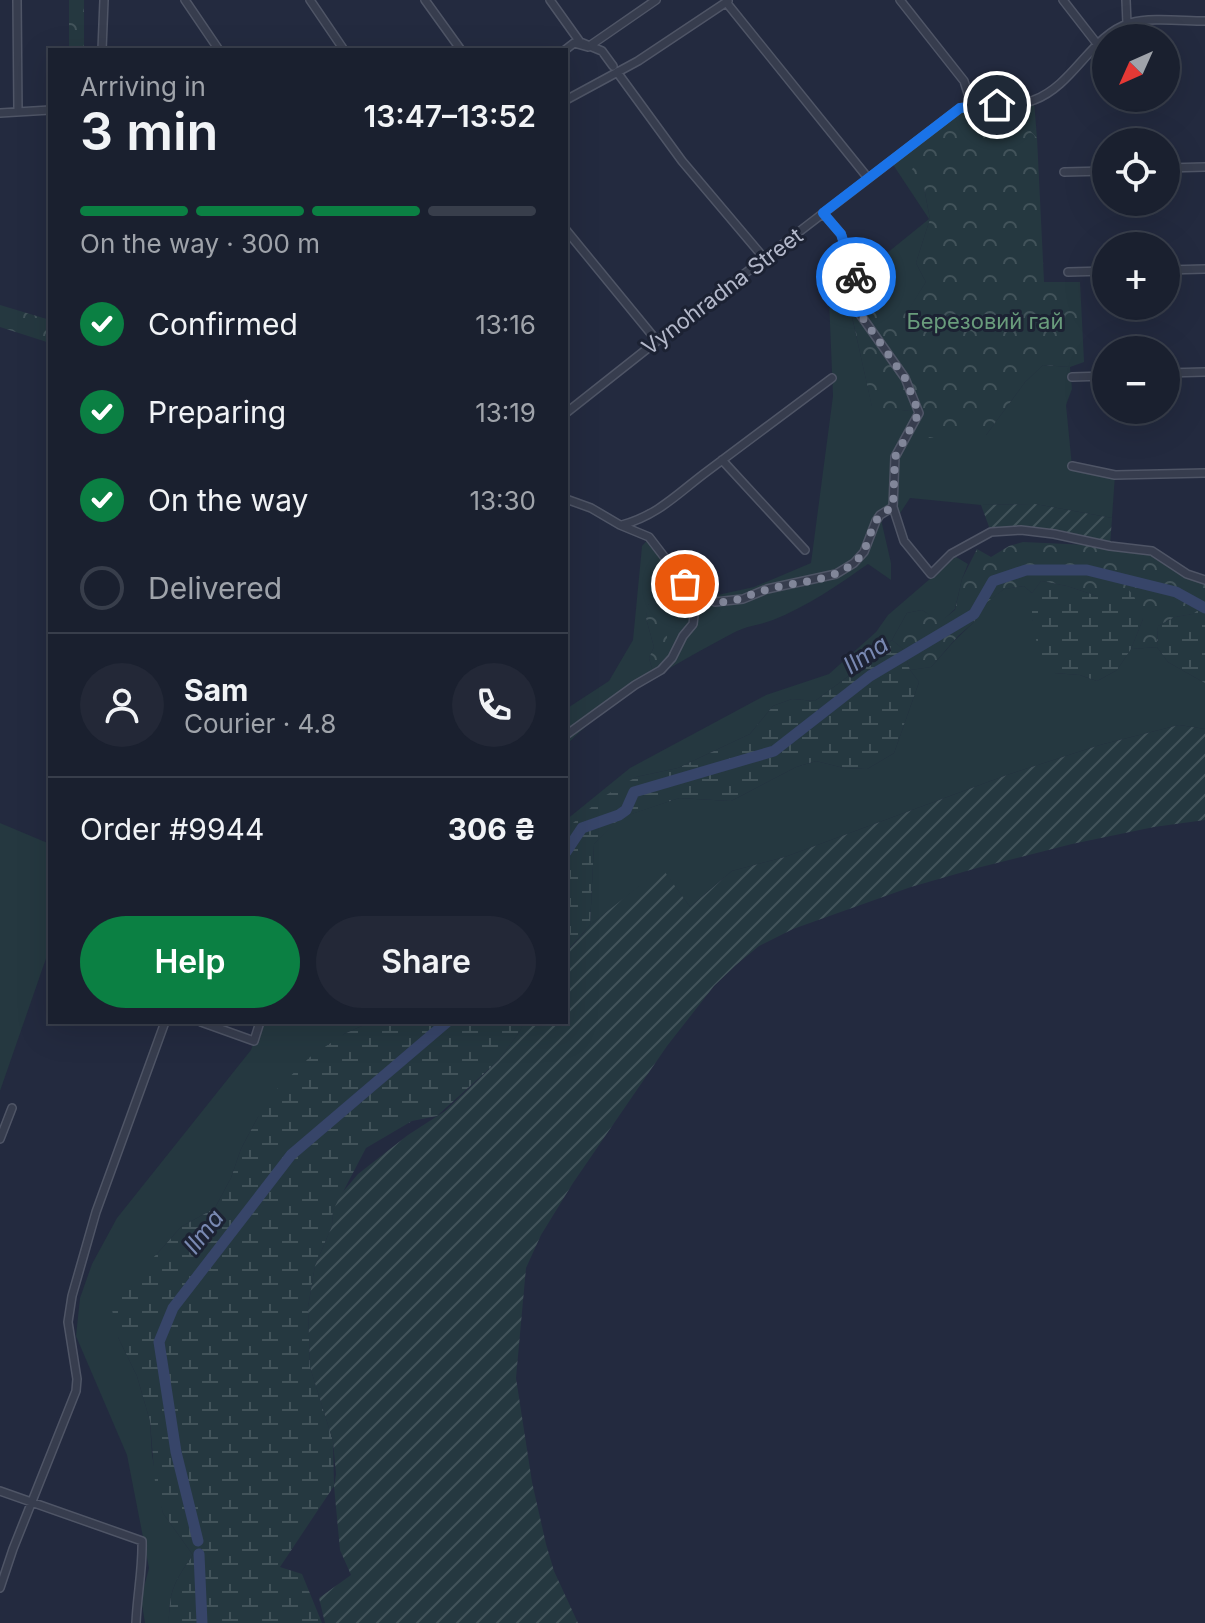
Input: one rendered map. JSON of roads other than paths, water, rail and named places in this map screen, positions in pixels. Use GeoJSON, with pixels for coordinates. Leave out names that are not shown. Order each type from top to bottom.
{"type":"FeatureCollection","features":[{"type":"Feature","properties":{"kind":"street"},"geometry":{"type":"LineString","coordinates":[[17,0],[18,111]]}},
{"type":"Feature","properties":{"kind":"street"},"geometry":{"type":"LineString","coordinates":[[102,48],[104,0]]}},
{"type":"Feature","properties":{"kind":"street"},"geometry":{"type":"LineString","coordinates":[[185,0],[218,48]]}},
{"type":"Feature","properties":{"kind":"street"},"geometry":{"type":"LineString","coordinates":[[310,0],[343,48]]}},
{"type":"Feature","properties":{"kind":"street"},"geometry":{"type":"LineString","coordinates":[[425,0],[460,48]]}},
{"type":"Feature","properties":{"kind":"street"},"geometry":{"type":"LineString","coordinates":[[550,0],[580,42],[588,47]]}},
{"type":"Feature","properties":{"kind":"street"},"geometry":{"type":"LineString","coordinates":[[588,47],[656,0]]}},
{"type":"Feature","properties":{"kind":"street"},"geometry":{"type":"LineString","coordinates":[[900,0],[964,81],[972,106]]}},
{"type":"Feature","properties":{"kind":"street"},"geometry":{"type":"LineString","coordinates":[[1063,0],[1092,37]]}},
{"type":"Feature","properties":{"kind":"street"},"geometry":{"type":"LineString","coordinates":[[1126,0],[1127,24],[1140,21],[1205,21]]}},
{"type":"Feature","properties":{"kind":"street"},"geometry":{"type":"LineString","coordinates":[[568,99],[615,69],[676,37],[728,1],[868,178]]}},
{"type":"Feature","properties":{"kind":"street"},"geometry":{"type":"LineString","coordinates":[[568,48],[574,43],[602,51],[682,161],[764,258]]}},
{"type":"Feature","properties":{"kind":"street","name":"Vynohradna Street"},"geometry":{"type":"LineString","coordinates":[[568,411],[945,118],[960,108],[1034,100],[1059,85],[1092,51]]}},
{"type":"Feature","properties":{"kind":"street"},"geometry":{"type":"LineString","coordinates":[[0,113],[48,110]]}},
{"type":"Feature","properties":{"kind":"street"},"geometry":{"type":"LineString","coordinates":[[1180,168],[1205,167]]}},
{"type":"Feature","properties":{"kind":"street"},"geometry":{"type":"LineString","coordinates":[[1064,172],[1092,171]]}},
{"type":"Feature","properties":{"kind":"street"},"geometry":{"type":"LineString","coordinates":[[823,213],[841,234],[850,262],[856,270],[850,300],[905,378],[919,413],[895,457],[893,507],[904,541],[931,574],[951,554],[991,532],[1021,530],[1152,551],[1187,574],[1205,580]]}},
{"type":"Feature","properties":{"kind":"street"},"geometry":{"type":"LineString","coordinates":[[568,232],[657,341]]}},
{"type":"Feature","properties":{"kind":"street"},"geometry":{"type":"LineString","coordinates":[[1180,270],[1205,269]]}},
{"type":"Feature","properties":{"kind":"street"},"geometry":{"type":"LineString","coordinates":[[1068,272],[1092,271]]}},
{"type":"Feature","properties":{"kind":"street"},"geometry":{"type":"LineString","coordinates":[[1180,373],[1205,372]]}},
{"type":"Feature","properties":{"kind":"street"},"geometry":{"type":"LineString","coordinates":[[1072,377],[1092,376]]}},
{"type":"Feature","properties":{"kind":"street"},"geometry":{"type":"LineString","coordinates":[[620,525],[655,513],[832,378]]}},
{"type":"Feature","properties":{"kind":"street"},"geometry":{"type":"LineString","coordinates":[[722,460],[805,550]]}},
{"type":"Feature","properties":{"kind":"street"},"geometry":{"type":"LineString","coordinates":[[1072,466],[1115,475],[1205,473]]}},
{"type":"Feature","properties":{"kind":"street"},"geometry":{"type":"LineString","coordinates":[[568,500],[649,537],[685,584],[715,602],[743,599],[767,589],[836,574],[854,563],[864,552],[876,521],[893,507]]}},
{"type":"Feature","properties":{"kind":"street"},"geometry":{"type":"LineString","coordinates":[[568,733],[612,700],[661,670],[672,658],[693,624],[694,616],[685,584]]}},
{"type":"Feature","properties":{"kind":"street"},"geometry":{"type":"LineString","coordinates":[[0,1588],[76,1391],[68,1322],[72,1296],[96,1212],[164,1024]]}},
{"type":"Feature","properties":{"kind":"street"},"geometry":{"type":"LineString","coordinates":[[207,1024],[254,1041],[259,1024]]}},
{"type":"Feature","properties":{"kind":"street"},"geometry":{"type":"LineString","coordinates":[[0,1139],[12,1108]]}},
{"type":"Feature","properties":{"kind":"street"},"geometry":{"type":"LineString","coordinates":[[0,1491],[142,1541],[136,1623]]}},
{"type":"Feature","properties":{"kind":"waterway","name":"Ilma"},"geometry":{"type":"LineString","coordinates":[[568,849],[582,828],[626,810],[634,792],[774,751],[870,676],[974,614],[993,581],[1026,570],[1087,570],[1176,592],[1205,608]]}},
{"type":"Feature","properties":{"kind":"waterway","name":"Ilma"},"geometry":{"type":"LineString","coordinates":[[198,1541],[176,1452],[159,1342],[173,1308],[291,1155],[445,1024]]}},
{"type":"Feature","properties":{"kind":"waterway","name":"Ilma"},"geometry":{"type":"LineString","coordinates":[[199,1554],[202,1623]]}},
{"type":"Feature","properties":{"kind":"park label","name":"Березовий гай"},"geometry":{"type":"Point","coordinates":[985,321]}}]}
